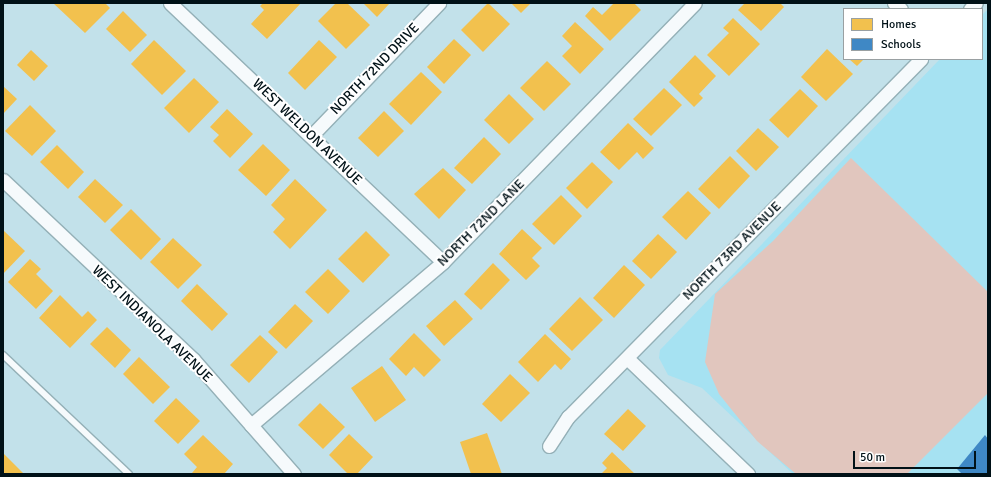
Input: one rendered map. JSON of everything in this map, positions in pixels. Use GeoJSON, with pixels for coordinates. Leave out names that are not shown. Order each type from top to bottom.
{"type":"FeatureCollection","features":[{"type":"Feature","properties":{"kind":"street","name":"WEST WELDON AVENUE"},"geometry":{"type":"LineString","coordinates":[[170,3],[443,262]]}},
{"type":"Feature","properties":{"kind":"street","name":"NORTH 72ND DRIVE"},"geometry":{"type":"LineString","coordinates":[[311,136],[439,3]]}},
{"type":"Feature","properties":{"kind":"street","name":"NORTH 72ND LANE"},"geometry":{"type":"LineString","coordinates":[[251,425],[443,262],[695,3]]}},
{"type":"Feature","properties":{"kind":"street","name":"NORTH 73RD AVENUE"},"geometry":{"type":"LineString","coordinates":[[549,446],[568,417],[920,60]]}},
{"type":"Feature","properties":{"kind":"street","name":"WEST INDIANOLA AVENUE"},"geometry":{"type":"LineString","coordinates":[[3,180],[193,359],[294,474]]}},
{"type":"Feature","properties":{"kind":"street"},"geometry":{"type":"LineString","coordinates":[[627,358],[748,474]]}},
{"type":"Feature","properties":{"kind":"lane"},"geometry":{"type":"LineString","coordinates":[[3,355],[128,474]]}},
{"type":"Feature","properties":{"kind":"shaded area"},"geometry":{"type":"Polygon","coordinates":[[[988,9],[988,474],[793,474],[702,388],[668,375],[659,358],[660,350],[939,60],[983,60],[983,14],[988,9]]]}},
{"type":"Feature","properties":{"kind":"shaded area"},"geometry":{"type":"Polygon","coordinates":[[[851,158],[988,292],[988,393],[907,474],[796,474],[757,441],[719,394],[705,362],[715,294],[773,241],[851,158]]]}},
{"type":"Feature","properties":{"kind":"building: Homes"},"geometry":{"type":"Polygon","coordinates":[[[53,3],[105,3],[110,8],[85,33],[53,3]]]}},
{"type":"Feature","properties":{"kind":"building: Homes"},"geometry":{"type":"Polygon","coordinates":[[[263,3],[301,3],[267,39],[251,24],[264,10],[260,6],[263,3]]]}},
{"type":"Feature","properties":{"kind":"building: Homes"},"geometry":{"type":"Polygon","coordinates":[[[336,3],[347,3],[370,25],[346,49],[318,21],[336,3]]]}},
{"type":"Feature","properties":{"kind":"building: Homes"},"geometry":{"type":"Polygon","coordinates":[[[363,3],[390,3],[377,17],[363,3]]]}},
{"type":"Feature","properties":{"kind":"building: Homes"},"geometry":{"type":"Polygon","coordinates":[[[488,3],[510,24],[483,52],[461,30],[488,3]]]}},
{"type":"Feature","properties":{"kind":"building: Homes"},"geometry":{"type":"Polygon","coordinates":[[[511,3],[531,3],[521,13],[511,3]]]}},
{"type":"Feature","properties":{"kind":"building: Homes"},"geometry":{"type":"Polygon","coordinates":[[[614,3],[634,3],[641,10],[610,41],[585,16],[593,7],[602,15],[614,3]]]}},
{"type":"Feature","properties":{"kind":"building: Homes"},"geometry":{"type":"Polygon","coordinates":[[[745,3],[780,3],[784,7],[761,31],[738,10],[745,3]]]}},
{"type":"Feature","properties":{"kind":"building: Homes"},"geometry":{"type":"Polygon","coordinates":[[[123,11],[147,35],[130,52],[106,29],[123,11]]]}},
{"type":"Feature","properties":{"kind":"building: Homes"},"geometry":{"type":"Polygon","coordinates":[[[733,18],[760,44],[729,76],[707,55],[729,33],[723,28],[733,18]]]}},
{"type":"Feature","properties":{"kind":"building: Homes"},"geometry":{"type":"Polygon","coordinates":[[[575,22],[604,49],[580,74],[562,56],[572,46],[562,36],[575,22]]]}},
{"type":"Feature","properties":{"kind":"building: Homes"},"geometry":{"type":"Polygon","coordinates":[[[454,39],[471,55],[444,84],[427,67],[454,39]]]}},
{"type":"Feature","properties":{"kind":"building: Homes"},"geometry":{"type":"Polygon","coordinates":[[[154,40],[186,71],[162,95],[131,64],[154,40]]]}},
{"type":"Feature","properties":{"kind":"building: Homes"},"geometry":{"type":"Polygon","coordinates":[[[319,40],[337,57],[305,90],[288,73],[319,40]]]}},
{"type":"Feature","properties":{"kind":"building: Homes"},"geometry":{"type":"Polygon","coordinates":[[[827,49],[853,74],[826,101],[801,77],[827,49]]]}},
{"type":"Feature","properties":{"kind":"building: Homes"},"geometry":{"type":"Polygon","coordinates":[[[31,50],[48,66],[34,81],[17,65],[31,50]]]}},
{"type":"Feature","properties":{"kind":"building: Homes"},"geometry":{"type":"Polygon","coordinates":[[[695,55],[716,76],[699,94],[703,98],[694,107],[669,82],[695,55]]]}},
{"type":"Feature","properties":{"kind":"building: Homes"},"geometry":{"type":"Polygon","coordinates":[[[850,60],[863,60],[857,66],[850,60]]]}},
{"type":"Feature","properties":{"kind":"building: Homes"},"geometry":{"type":"Polygon","coordinates":[[[547,61],[571,84],[544,111],[520,88],[547,61]]]}},
{"type":"Feature","properties":{"kind":"building: Homes"},"geometry":{"type":"Polygon","coordinates":[[[421,72],[442,92],[411,125],[389,104],[421,72]]]}},
{"type":"Feature","properties":{"kind":"building: Homes"},"geometry":{"type":"Polygon","coordinates":[[[194,78],[219,102],[189,133],[164,108],[194,78]]]}},
{"type":"Feature","properties":{"kind":"building: Homes"},"geometry":{"type":"Polygon","coordinates":[[[3,86],[17,99],[3,114],[3,86]]]}},
{"type":"Feature","properties":{"kind":"building: Homes"},"geometry":{"type":"Polygon","coordinates":[[[664,88],[682,105],[651,136],[633,119],[664,88]]]}},
{"type":"Feature","properties":{"kind":"building: Homes"},"geometry":{"type":"Polygon","coordinates":[[[800,89],[818,106],[788,138],[769,120],[800,89]]]}},
{"type":"Feature","properties":{"kind":"building: Homes"},"geometry":{"type":"Polygon","coordinates":[[[509,94],[534,119],[509,144],[484,120],[509,94]]]}},
{"type":"Feature","properties":{"kind":"building: Homes"},"geometry":{"type":"Polygon","coordinates":[[[30,105],[56,131],[32,156],[5,131],[30,105]]]}},
{"type":"Feature","properties":{"kind":"building: Homes"},"geometry":{"type":"Polygon","coordinates":[[[227,109],[253,134],[230,158],[213,141],[219,135],[210,127],[227,109]]]}},
{"type":"Feature","properties":{"kind":"building: Homes"},"geometry":{"type":"Polygon","coordinates":[[[384,111],[404,131],[378,157],[358,138],[384,111]]]}},
{"type":"Feature","properties":{"kind":"building: Homes"},"geometry":{"type":"Polygon","coordinates":[[[628,123],[654,148],[643,159],[637,152],[619,170],[600,152],[628,123]]]}},
{"type":"Feature","properties":{"kind":"building: Homes"},"geometry":{"type":"Polygon","coordinates":[[[758,128],[779,147],[756,171],[736,151],[758,128]]]}},
{"type":"Feature","properties":{"kind":"building: Homes"},"geometry":{"type":"Polygon","coordinates":[[[484,137],[501,154],[472,184],[454,168],[484,137]]]}},
{"type":"Feature","properties":{"kind":"building: Homes"},"geometry":{"type":"Polygon","coordinates":[[[263,144],[290,170],[266,196],[238,170],[263,144]]]}},
{"type":"Feature","properties":{"kind":"building: Homes"},"geometry":{"type":"Polygon","coordinates":[[[57,145],[84,172],[68,189],[40,162],[57,145]]]}},
{"type":"Feature","properties":{"kind":"building: Homes"},"geometry":{"type":"Polygon","coordinates":[[[730,156],[750,176],[719,209],[698,189],[730,156]]]}},
{"type":"Feature","properties":{"kind":"building: Homes"},"geometry":{"type":"Polygon","coordinates":[[[592,162],[613,182],[587,209],[566,188],[592,162]]]}},
{"type":"Feature","properties":{"kind":"building: Homes"},"geometry":{"type":"Polygon","coordinates":[[[443,168],[466,190],[439,219],[414,194],[443,168]]]}},
{"type":"Feature","properties":{"kind":"building: Homes"},"geometry":{"type":"Polygon","coordinates":[[[95,179],[123,205],[105,223],[78,197],[95,179]]]}},
{"type":"Feature","properties":{"kind":"building: Homes"},"geometry":{"type":"Polygon","coordinates":[[[295,179],[327,210],[290,249],[273,232],[285,219],[271,205],[295,179]]]}},
{"type":"Feature","properties":{"kind":"building: Homes"},"geometry":{"type":"Polygon","coordinates":[[[688,191],[711,213],[686,240],[662,217],[688,191]]]}},
{"type":"Feature","properties":{"kind":"building: Homes"},"geometry":{"type":"Polygon","coordinates":[[[561,195],[582,216],[554,245],[532,224],[561,195]]]}},
{"type":"Feature","properties":{"kind":"building: Homes"},"geometry":{"type":"Polygon","coordinates":[[[131,209],[161,239],[141,260],[110,230],[131,209]]]}},
{"type":"Feature","properties":{"kind":"building: Homes"},"geometry":{"type":"Polygon","coordinates":[[[522,229],[542,248],[532,258],[540,266],[526,280],[499,254],[522,229]]]}},
{"type":"Feature","properties":{"kind":"building: Homes"},"geometry":{"type":"Polygon","coordinates":[[[3,230],[25,251],[3,274],[3,230]]]}},
{"type":"Feature","properties":{"kind":"building: Homes"},"geometry":{"type":"Polygon","coordinates":[[[366,231],[390,255],[363,283],[338,259],[366,231]]]}},
{"type":"Feature","properties":{"kind":"building: Homes"},"geometry":{"type":"Polygon","coordinates":[[[658,234],[677,252],[651,279],[632,261],[658,234]]]}},
{"type":"Feature","properties":{"kind":"building: Homes"},"geometry":{"type":"Polygon","coordinates":[[[173,238],[202,265],[178,289],[150,262],[173,238]]]}},
{"type":"Feature","properties":{"kind":"building: Homes"},"geometry":{"type":"Polygon","coordinates":[[[30,259],[41,269],[36,274],[53,291],[36,309],[8,282],[30,259]]]}},
{"type":"Feature","properties":{"kind":"building: Homes"},"geometry":{"type":"Polygon","coordinates":[[[493,263],[510,280],[481,310],[464,294],[493,263]]]}},
{"type":"Feature","properties":{"kind":"building: Homes"},"geometry":{"type":"Polygon","coordinates":[[[624,265],[645,285],[614,318],[593,298],[624,265]]]}},
{"type":"Feature","properties":{"kind":"building: Homes"},"geometry":{"type":"Polygon","coordinates":[[[328,269],[350,291],[328,314],[305,292],[328,269]]]}},
{"type":"Feature","properties":{"kind":"building: Homes"},"geometry":{"type":"Polygon","coordinates":[[[197,284],[228,314],[212,331],[181,301],[197,284]]]}},
{"type":"Feature","properties":{"kind":"building: Homes"},"geometry":{"type":"Polygon","coordinates":[[[60,295],[82,317],[88,311],[97,320],[70,348],[39,318],[60,295]]]}},
{"type":"Feature","properties":{"kind":"building: Homes"},"geometry":{"type":"Polygon","coordinates":[[[580,297],[603,320],[572,351],[549,329],[580,297]]]}},
{"type":"Feature","properties":{"kind":"building: Homes"},"geometry":{"type":"Polygon","coordinates":[[[455,300],[473,319],[444,346],[426,326],[455,300]]]}},
{"type":"Feature","properties":{"kind":"building: Homes"},"geometry":{"type":"Polygon","coordinates":[[[295,304],[313,321],[286,349],[268,332],[295,304]]]}},
{"type":"Feature","properties":{"kind":"building: Homes"},"geometry":{"type":"Polygon","coordinates":[[[107,327],[131,350],[115,368],[90,344],[107,327]]]}},
{"type":"Feature","properties":{"kind":"building: Homes"},"geometry":{"type":"Polygon","coordinates":[[[414,333],[441,360],[424,377],[414,367],[406,376],[389,359],[414,333]]]}},
{"type":"Feature","properties":{"kind":"building: Homes"},"geometry":{"type":"Polygon","coordinates":[[[545,334],[571,359],[561,370],[555,364],[538,382],[518,362],[545,334]]]}},
{"type":"Feature","properties":{"kind":"building: Homes"},"geometry":{"type":"Polygon","coordinates":[[[260,335],[278,352],[249,383],[230,365],[260,335]]]}},
{"type":"Feature","properties":{"kind":"building: Homes"},"geometry":{"type":"Polygon","coordinates":[[[139,357],[170,387],[153,404],[123,374],[139,357]]]}},
{"type":"Feature","properties":{"kind":"building: Homes"},"geometry":{"type":"Polygon","coordinates":[[[382,366],[406,400],[375,422],[351,388],[382,366]]]}},
{"type":"Feature","properties":{"kind":"building: Homes"},"geometry":{"type":"Polygon","coordinates":[[[510,374],[530,393],[501,422],[482,404],[510,374]]]}},
{"type":"Feature","properties":{"kind":"building: Homes"},"geometry":{"type":"Polygon","coordinates":[[[176,398],[200,421],[178,444],[154,421],[176,398]]]}},
{"type":"Feature","properties":{"kind":"building: Homes"},"geometry":{"type":"Polygon","coordinates":[[[320,403],[345,427],[323,449],[298,425],[320,403]]]}},
{"type":"Feature","properties":{"kind":"building: Homes"},"geometry":{"type":"Polygon","coordinates":[[[628,409],[646,426],[623,451],[604,434],[628,409]]]}},
{"type":"Feature","properties":{"kind":"building: Homes"},"geometry":{"type":"Polygon","coordinates":[[[487,433],[502,474],[471,474],[460,442],[487,433]]]}},
{"type":"Feature","properties":{"kind":"building: Homes"},"geometry":{"type":"Polygon","coordinates":[[[349,434],[373,457],[357,474],[348,474],[329,455],[349,434]]]}},
{"type":"Feature","properties":{"kind":"building: Homes"},"geometry":{"type":"Polygon","coordinates":[[[203,435],[233,464],[224,474],[192,473],[197,467],[184,454],[203,435]]]}},
{"type":"Feature","properties":{"kind":"building: Homes"},"geometry":{"type":"Polygon","coordinates":[[[612,452],[635,474],[601,474],[607,468],[602,463],[612,452]]]}},
{"type":"Feature","properties":{"kind":"building: Homes"},"geometry":{"type":"Polygon","coordinates":[[[3,453],[24,474],[3,474],[3,453]]]}},
{"type":"Feature","properties":{"kind":"building: Schools"},"geometry":{"type":"Polygon","coordinates":[[[985,435],[988,439],[988,474],[962,474],[957,469],[985,435]]]}}]}
